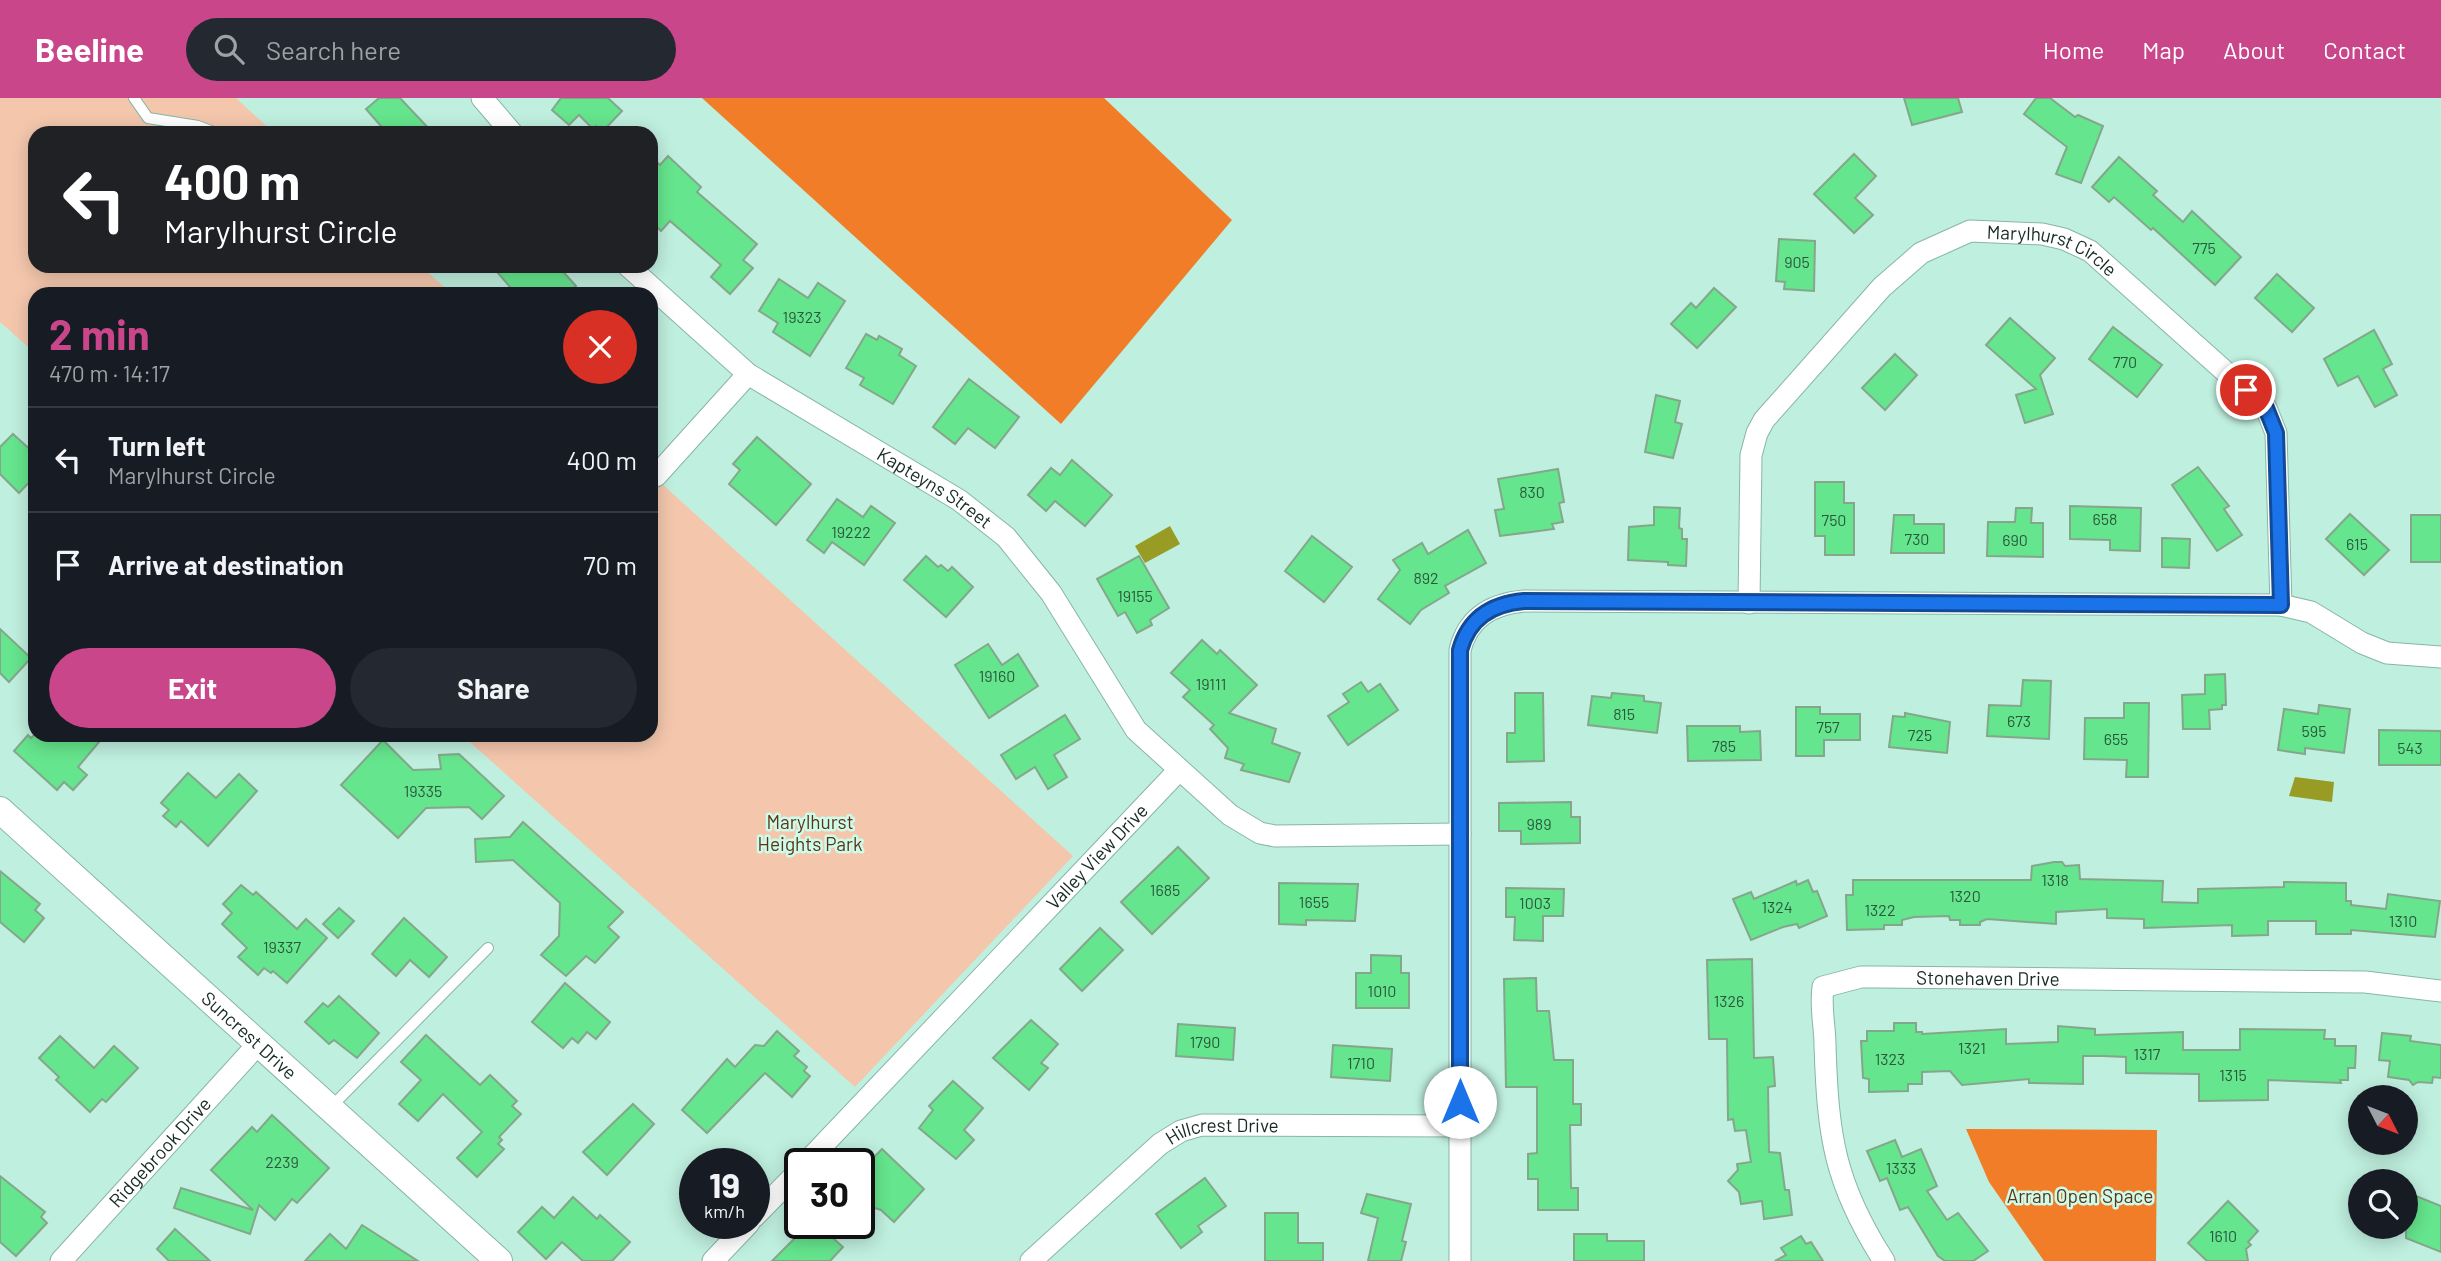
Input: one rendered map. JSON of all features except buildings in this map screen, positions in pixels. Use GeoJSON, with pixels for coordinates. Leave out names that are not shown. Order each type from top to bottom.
{"type":"FeatureCollection","features":[{"type":"Feature","properties":{"kind":"street"},"geometry":{"type":"LineString","coordinates":[[482,98],[506,126]]}},
{"type":"Feature","properties":{"kind":"street","name":"Marylhurst Circle"},"geometry":{"type":"LineString","coordinates":[[1749,604],[1751,455],[1764,420],[1882,287],[1921,253],[1970,231],[1992,230],[2042,234],[2064,239],[2090,251],[2266,408],[2276,433],[2281,605]]}},
{"type":"Feature","properties":{"kind":"street","name":"Kapteyns Street"},"geometry":{"type":"LineString","coordinates":[[636,273],[651,287]]}},
{"type":"Feature","properties":{"kind":"street","name":"Kapteyns Street"},"geometry":{"type":"LineString","coordinates":[[658,293],[748,374],[959,500],[1006,537],[1051,593],[1136,730],[1179,770]]}},
{"type":"Feature","properties":{"kind":"street"},"geometry":{"type":"LineString","coordinates":[[658,473],[748,374]]}},
{"type":"Feature","properties":{"kind":"street"},"geometry":{"type":"LineString","coordinates":[[1460,1261],[1460,650],[1465,633],[1476,618],[1493,608],[1524,601],[2281,605],[2311,612],[2361,643],[2388,653],[2441,657]]}},
{"type":"Feature","properties":{"kind":"street"},"geometry":{"type":"LineString","coordinates":[[1179,770],[1230,815],[1245,825],[1275,836],[1460,834]]}},
{"type":"Feature","properties":{"kind":"street","name":"Valley View Drive"},"geometry":{"type":"LineString","coordinates":[[820,1148],[1179,770]]}},
{"type":"Feature","properties":{"kind":"street","name":"Suncrest Drive"},"geometry":{"type":"LineString","coordinates":[[0,810],[499,1261]]}},
{"type":"Feature","properties":{"kind":"street","name":"Stonehaven Drive"},"geometry":{"type":"LineString","coordinates":[[1884,1261],[1861,1226],[1841,1180],[1828,1124],[1825,1035],[1820,1010],[1823,987],[1861,977],[2365,982],[2441,991]]}},
{"type":"Feature","properties":{"kind":"street","name":"Ridgebrook Drive"},"geometry":{"type":"LineString","coordinates":[[61,1261],[260,1043]]}},
{"type":"Feature","properties":{"kind":"street","name":"Hillcrest Drive"},"geometry":{"type":"LineString","coordinates":[[1031,1261],[1160,1144],[1181,1131],[1202,1125],[1460,1126]]}},
{"type":"Feature","properties":{"kind":"street"},"geometry":{"type":"LineString","coordinates":[[770,1201],[784,1186]]}},
{"type":"Feature","properties":{"kind":"street"},"geometry":{"type":"LineString","coordinates":[[713,1261],[734,1239]]}},
{"type":"Feature","properties":{"kind":"lane"},"geometry":{"type":"LineString","coordinates":[[134,98],[148,118],[198,126]]}},
{"type":"Feature","properties":{"kind":"lane"},"geometry":{"type":"LineString","coordinates":[[330,1108],[488,948]]}},
{"type":"Feature","properties":{"kind":"green space"},"geometry":{"type":"Polygon","coordinates":[[[0,98],[236,98],[266,126],[28,126],[28,273],[429,273],[444,287],[28,287],[28,347],[0,322],[0,98]]]}},
{"type":"Feature","properties":{"kind":"green space"},"geometry":{"type":"Polygon","coordinates":[[[702,98],[1104,98],[1232,220],[1061,424],[702,98]]]}},
{"type":"Feature","properties":{"kind":"green space","name":"Marylhurst Heights Park"},"geometry":{"type":"Polygon","coordinates":[[[658,480],[1073,856],[855,1087],[470,742],[658,742],[658,480]]]}},
{"type":"Feature","properties":{"kind":"green space","name":"Arran Open Space"},"geometry":{"type":"Polygon","coordinates":[[[1966,1129],[2157,1130],[2156,1261],[2044,1261],[1989,1182],[1966,1129]]]}},
{"type":"Feature","properties":{"kind":"shaded area"},"geometry":{"type":"Polygon","coordinates":[[[1170,526],[1180,544],[1145,563],[1135,546],[1170,526]]]}},
{"type":"Feature","properties":{"kind":"shaded area"},"geometry":{"type":"Polygon","coordinates":[[[2295,777],[2334,782],[2332,802],[2289,796],[2295,777]]]}},
{"type":"Feature","properties":{"kind":"route"},"geometry":{"type":"LineString","coordinates":[[1460,1102],[1460,650],[1465,633],[1476,618],[1493,608],[1524,601],[2281,605],[2276,433],[2266,408],[2246,390]]}}]}
